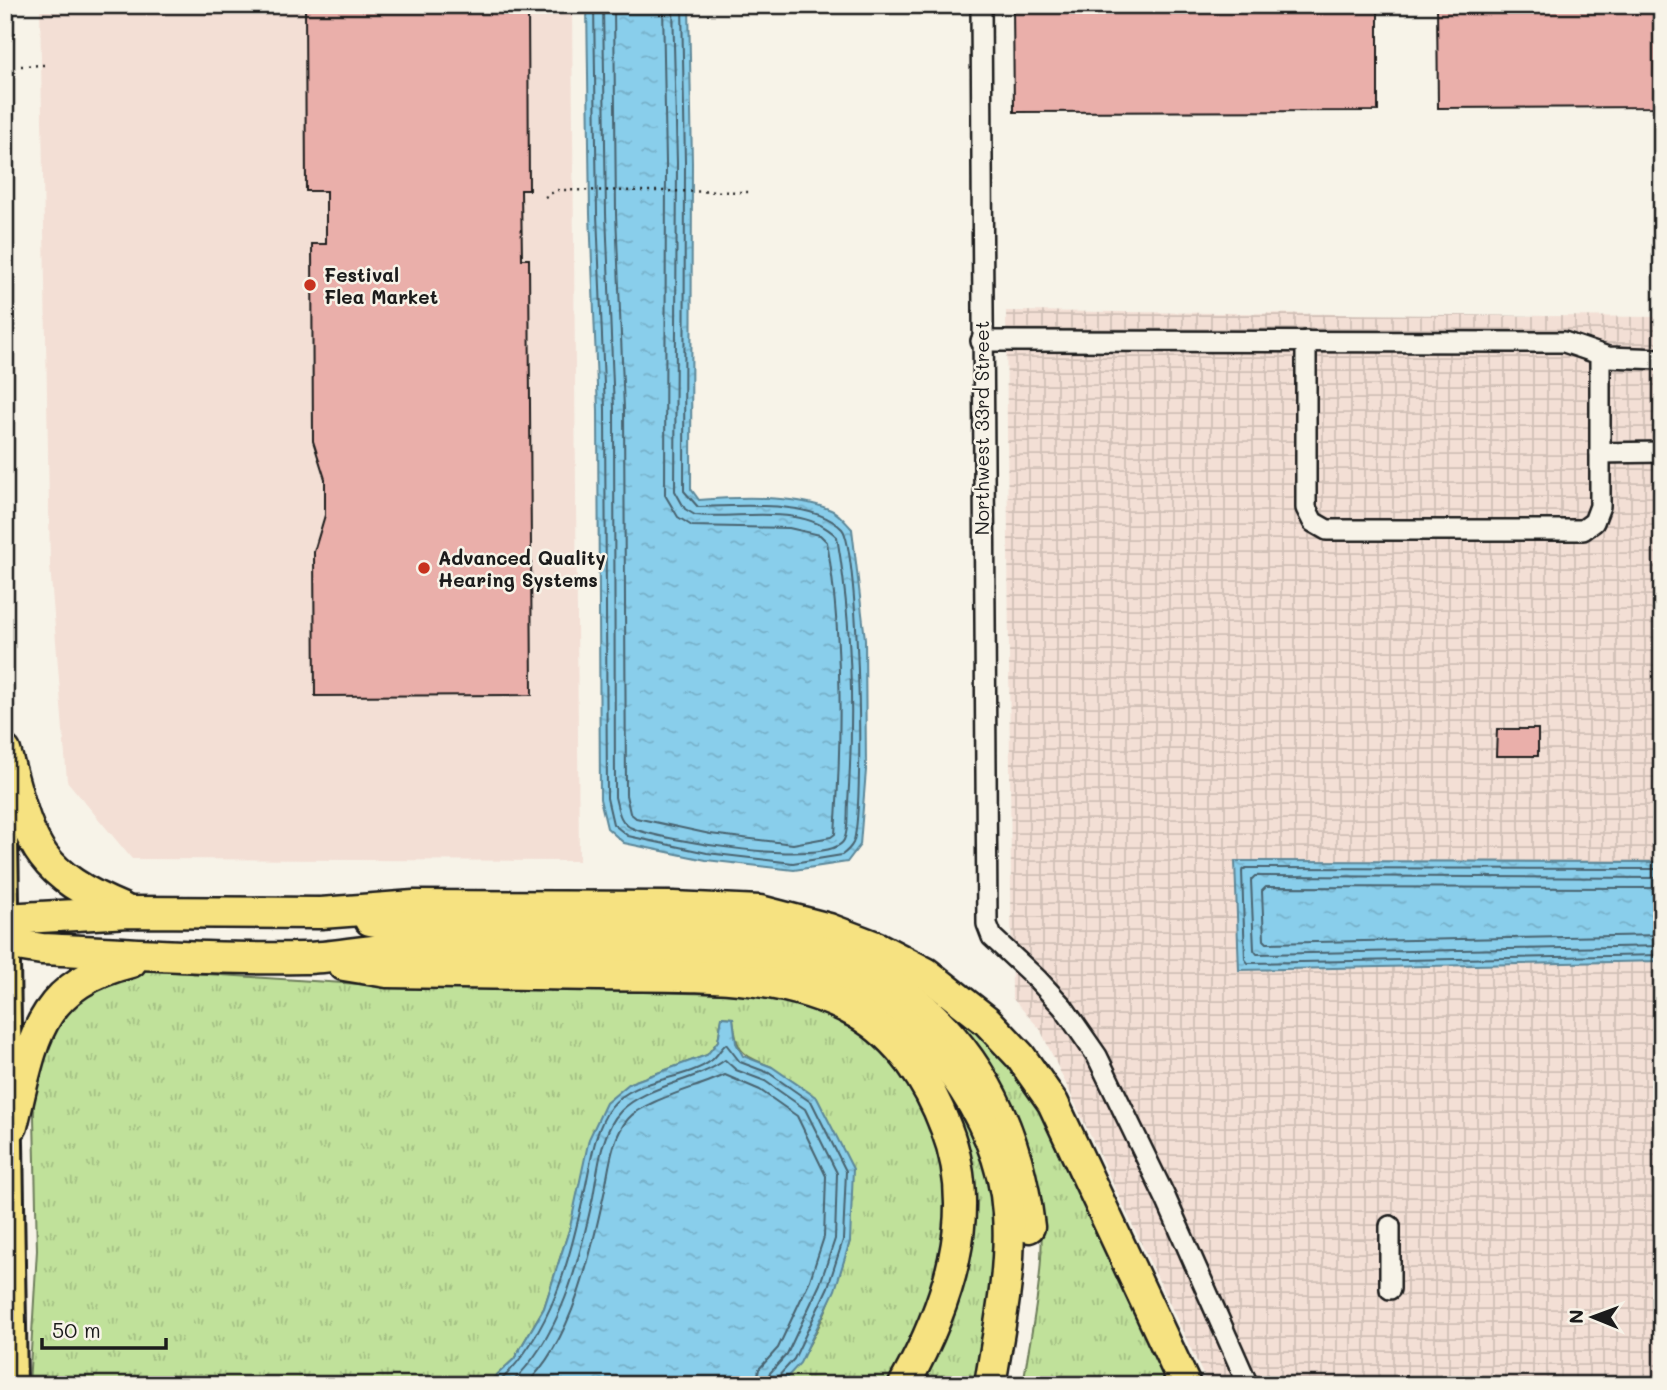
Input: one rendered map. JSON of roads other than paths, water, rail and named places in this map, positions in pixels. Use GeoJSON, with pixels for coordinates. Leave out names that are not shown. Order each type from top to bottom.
{"type":"FeatureCollection","features":[{"type":"Feature","properties":{"kind":"highway"},"geometry":{"type":"LineString","coordinates":[[5,751],[26,822],[35,845],[49,864],[83,892],[129,912]]}},
{"type":"Feature","properties":{"kind":"highway"},"geometry":{"type":"LineString","coordinates":[[6,931],[129,912],[321,913],[414,906],[732,908],[760,911],[829,929],[876,947],[926,973],[987,1021],[1020,1056],[1053,1103],[1185,1385]]}},
{"type":"Feature","properties":{"kind":"highway"},"geometry":{"type":"LineString","coordinates":[[321,913],[415,928],[713,930],[771,937],[839,958],[909,998],[944,1028],[967,1055],[988,1086],[1017,1154],[1029,1227],[1028,1265],[1011,1385]]}},
{"type":"Feature","properties":{"kind":"highway"},"geometry":{"type":"LineString","coordinates":[[6,931],[42,949],[158,955],[306,958],[387,950],[733,957],[800,968],[862,992],[893,1012],[937,1052],[973,1102],[993,1149],[1008,1210],[1009,1254],[990,1385]]}},
{"type":"Feature","properties":{"kind":"highway"},"geometry":{"type":"LineString","coordinates":[[12,1126],[31,1052],[49,1011],[65,993],[99,970],[158,955]]}},
{"type":"Feature","properties":{"kind":"highway"},"geometry":{"type":"LineString","coordinates":[[306,958],[387,972],[753,981],[819,995],[857,1013],[883,1031],[905,1054],[940,1112],[952,1143],[960,1180],[961,1214],[957,1250],[930,1332],[904,1385]]}},
{"type":"Feature","properties":{"kind":"main road"},"geometry":{"type":"LineString","coordinates":[[5,841],[12,1126],[14,1385]]}},
{"type":"Feature","properties":{"kind":"street","name":"Northwest 33rd Street"},"geometry":{"type":"LineString","coordinates":[[981,5],[984,851],[987,924],[992,937],[1046,988],[1097,1056],[1166,1199],[1248,1385]]}},
{"type":"Feature","properties":{"kind":"street"},"geometry":{"type":"LineString","coordinates":[[981,341],[1564,342],[1600,355],[1662,359]]}},
{"type":"Feature","properties":{"kind":"street"},"geometry":{"type":"LineString","coordinates":[[1306,341],[1306,508],[1313,522],[1327,530],[1583,530],[1594,522],[1600,506],[1600,355]]}},
{"type":"Feature","properties":{"kind":"street"},"geometry":{"type":"LineString","coordinates":[[1600,457],[1662,452]]}},
{"type":"Feature","properties":{"kind":"street"},"geometry":{"type":"LineString","coordinates":[[1390,1226],[1390,1289]]}},
{"type":"Feature","properties":{"kind":"water"},"geometry":{"type":"Polygon","coordinates":[[[587,5],[689,5],[692,163],[691,489],[699,500],[766,498],[817,505],[834,511],[852,529],[865,639],[866,770],[860,845],[847,862],[794,870],[706,860],[624,843],[607,828],[600,799],[598,410],[590,214],[587,5]]]}},
{"type":"Feature","properties":{"kind":"water"},"geometry":{"type":"Polygon","coordinates":[[[1235,861],[1662,862],[1662,961],[1239,970],[1235,861]]]}},
{"type":"Feature","properties":{"kind":"water"},"geometry":{"type":"Polygon","coordinates":[[[722,1017],[733,1018],[736,1043],[743,1056],[772,1067],[817,1098],[853,1169],[850,1241],[835,1290],[800,1363],[780,1385],[486,1385],[514,1359],[544,1308],[570,1227],[589,1139],[606,1103],[630,1083],[707,1055],[718,1041],[722,1017]]]}},
{"type":"Feature","properties":{"kind":"place","name":"Festival Flea Market"},"geometry":{"type":"Point","coordinates":[310,285]}},
{"type":"Feature","properties":{"kind":"place","name":"Advanced Quality Hearing Systems"},"geometry":{"type":"Point","coordinates":[424,568]}}]}
